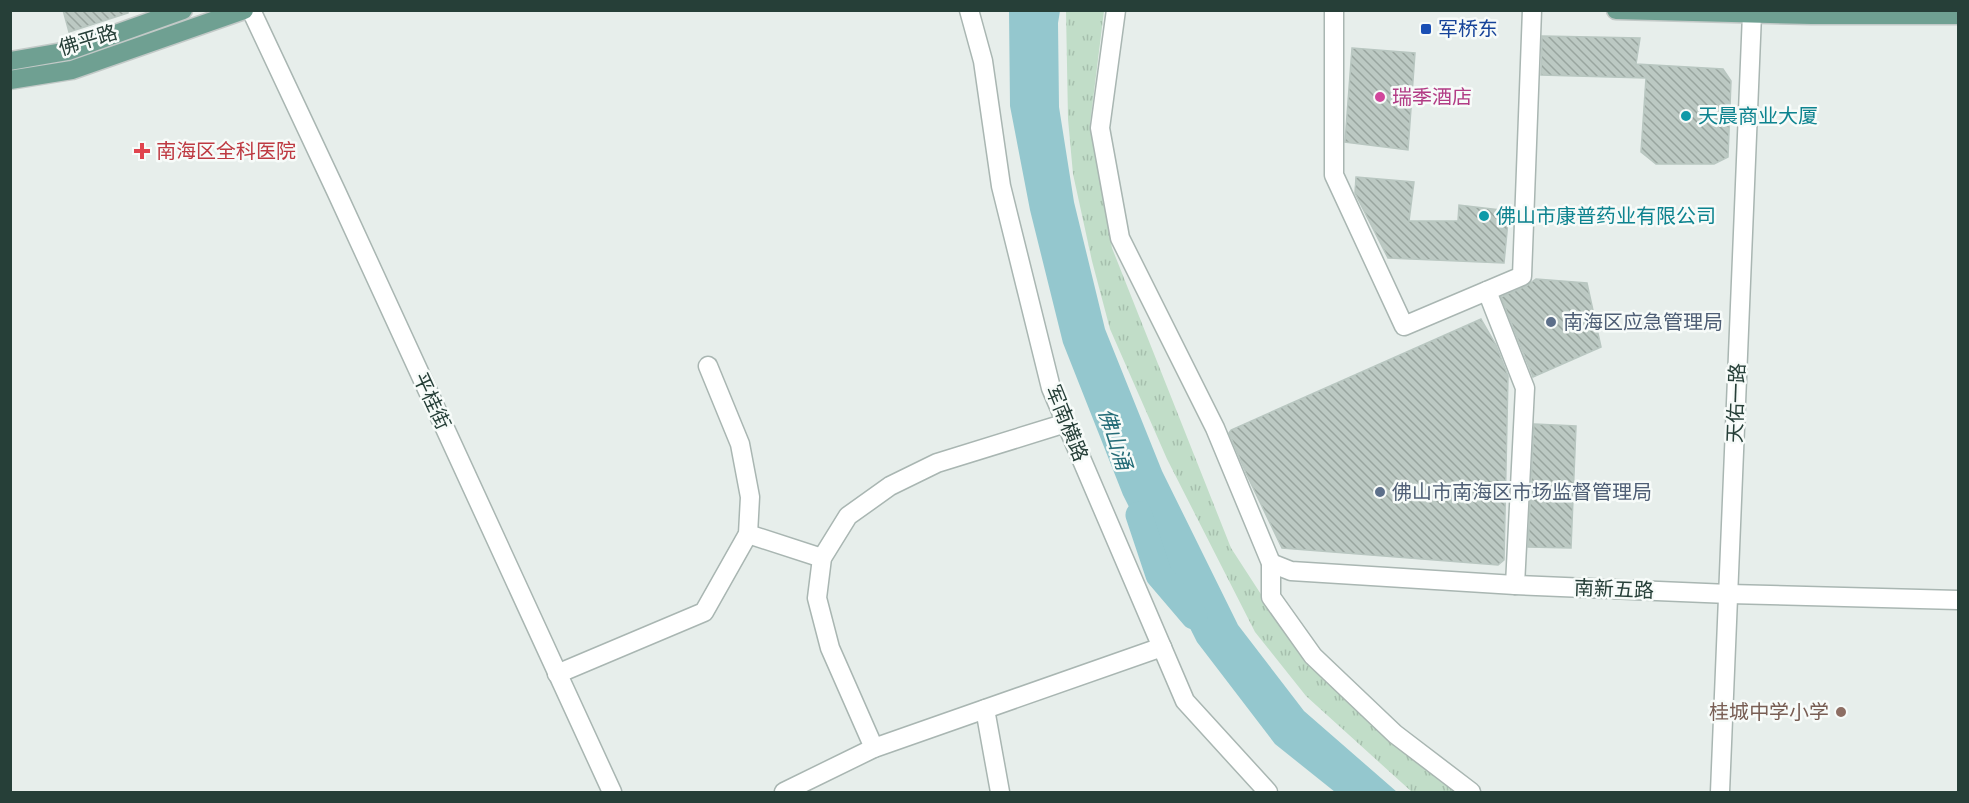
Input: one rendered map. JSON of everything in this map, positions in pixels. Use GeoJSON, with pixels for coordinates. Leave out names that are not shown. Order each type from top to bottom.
{"type":"FeatureCollection","features":[{"type":"Feature","properties":{"kind":"main road","name":"佛平路"},"geometry":{"type":"LineString","coordinates":[[10,61],[68,51],[183,10]]}},
{"type":"Feature","properties":{"kind":"main road","name":"佛平路"},"geometry":{"type":"LineString","coordinates":[[10,80],[72,70],[244,10]]}},
{"type":"Feature","properties":{"kind":"main road"},"geometry":{"type":"LineString","coordinates":[[1616,10],[1959,15]]}},
{"type":"Feature","properties":{"kind":"street","name":"平桂街"},"geometry":{"type":"LineString","coordinates":[[251,10],[612,792]]}},
{"type":"Feature","properties":{"kind":"street","name":"军南横路"},"geometry":{"type":"LineString","coordinates":[[969,10],[983,61],[1001,186],[1024,288],[1051,388],[1185,701],[1268,792]]}},
{"type":"Feature","properties":{"kind":"street"},"geometry":{"type":"LineString","coordinates":[[1116,10],[1100,128],[1120,237],[1215,428],[1271,563],[1271,597],[1313,656],[1395,734],[1471,792]]}},
{"type":"Feature","properties":{"kind":"street"},"geometry":{"type":"LineString","coordinates":[[1334,10],[1334,174],[1404,326],[1522,276],[1532,10]]}},
{"type":"Feature","properties":{"kind":"street","name":"天佑一路"},"geometry":{"type":"LineString","coordinates":[[1720,792],[1752,12]]}},
{"type":"Feature","properties":{"kind":"street"},"geometry":{"type":"LineString","coordinates":[[1487,291],[1525,388],[1515,585]]}},
{"type":"Feature","properties":{"kind":"street"},"geometry":{"type":"LineString","coordinates":[[557,674],[704,612],[748,534],[750,497],[740,444],[708,366]]}},
{"type":"Feature","properties":{"kind":"street"},"geometry":{"type":"LineString","coordinates":[[874,748],[830,648],[817,598],[822,558],[848,516],[890,486],[937,464],[1066,423]]}},
{"type":"Feature","properties":{"kind":"street"},"geometry":{"type":"LineString","coordinates":[[748,534],[822,558]]}},
{"type":"Feature","properties":{"kind":"street","name":"南新五路"},"geometry":{"type":"LineString","coordinates":[[1271,563],[1291,571],[1515,585],[1959,600]]}},
{"type":"Feature","properties":{"kind":"street"},"geometry":{"type":"LineString","coordinates":[[784,792],[874,748],[1162,646]]}},
{"type":"Feature","properties":{"kind":"street"},"geometry":{"type":"LineString","coordinates":[[985,709],[1000,792]]}},
{"type":"Feature","properties":{"kind":"green space"},"geometry":{"type":"Polygon","coordinates":[[[1066,11],[1104,11],[1090,124],[1112,248],[1231,548],[1305,662],[1415,761],[1457,792],[1412,792],[1306,696],[1255,632],[1167,459],[1110,329],[1092,261],[1073,174],[1068,119],[1066,11]]]}},
{"type":"Feature","properties":{"kind":"water"},"geometry":{"type":"Polygon","coordinates":[[[1009,11],[1060,11],[1058,23],[1059,107],[1074,202],[1105,329],[1162,471],[1238,625],[1304,711],[1397,792],[1335,792],[1275,744],[1197,642],[1123,495],[1063,343],[1030,210],[1010,106],[1009,11]]]}},
{"type":"Feature","properties":{"kind":"building"},"geometry":{"type":"Polygon","coordinates":[[[63,10],[128,10],[128,13],[69,32],[63,10]]]}},
{"type":"Feature","properties":{"kind":"building","name":"天晨商业大厦"},"geometry":{"type":"Polygon","coordinates":[[[1542,36],[1640,38],[1636,64],[1723,69],[1731,81],[1728,157],[1714,164],[1656,164],[1641,152],[1646,78],[1541,75],[1542,36]]]}},
{"type":"Feature","properties":{"kind":"building","name":"瑞季酒店"},"geometry":{"type":"Polygon","coordinates":[[[1352,48],[1415,53],[1408,150],[1345,142],[1352,48]]]}},
{"type":"Feature","properties":{"kind":"building","name":"佛山市康普药业有限公司"},"geometry":{"type":"Polygon","coordinates":[[[1356,177],[1414,182],[1409,221],[1458,221],[1459,205],[1509,211],[1504,263],[1388,258],[1355,193],[1356,177]]]}},
{"type":"Feature","properties":{"kind":"building","name":"南海区应急管理局"},"geometry":{"type":"Polygon","coordinates":[[[1536,279],[1587,283],[1601,347],[1533,377],[1501,297],[1536,279]]]}},
{"type":"Feature","properties":{"kind":"building","name":"佛山市南海区市场监督管理局"},"geometry":{"type":"Polygon","coordinates":[[[1481,319],[1496,345],[1508,376],[1504,560],[1498,565],[1282,548],[1246,473],[1229,433],[1231,430],[1481,319]]]}},
{"type":"Feature","properties":{"kind":"building"},"geometry":{"type":"Polygon","coordinates":[[[1534,424],[1576,426],[1571,548],[1528,547],[1534,424]]]}},
{"type":"Feature","properties":{"kind":"waterway","name":"佛山涌"},"geometry":{"type":"LineString","coordinates":[[1139,515],[1159,575],[1194,616]]}},
{"type":"Feature","properties":{"kind":"place","name":"军桥东"},"geometry":{"type":"Point","coordinates":[1426,29]}},
{"type":"Feature","properties":{"kind":"place","name":"瑞季酒店"},"geometry":{"type":"Point","coordinates":[1380,97]}},
{"type":"Feature","properties":{"kind":"place","name":"天晨商业大厦"},"geometry":{"type":"Point","coordinates":[1686,116]}},
{"type":"Feature","properties":{"kind":"place","name":"南海区全科医院"},"geometry":{"type":"Point","coordinates":[142,151]}},
{"type":"Feature","properties":{"kind":"place","name":"佛山市康普药业有限公司"},"geometry":{"type":"Point","coordinates":[1484,216]}},
{"type":"Feature","properties":{"kind":"place","name":"南海区应急管理局"},"geometry":{"type":"Point","coordinates":[1551,322]}},
{"type":"Feature","properties":{"kind":"place","name":"佛山市南海区市场监督管理局"},"geometry":{"type":"Point","coordinates":[1380,492]}},
{"type":"Feature","properties":{"kind":"place","name":"桂城中学小学"},"geometry":{"type":"Point","coordinates":[1841,712]}}]}
